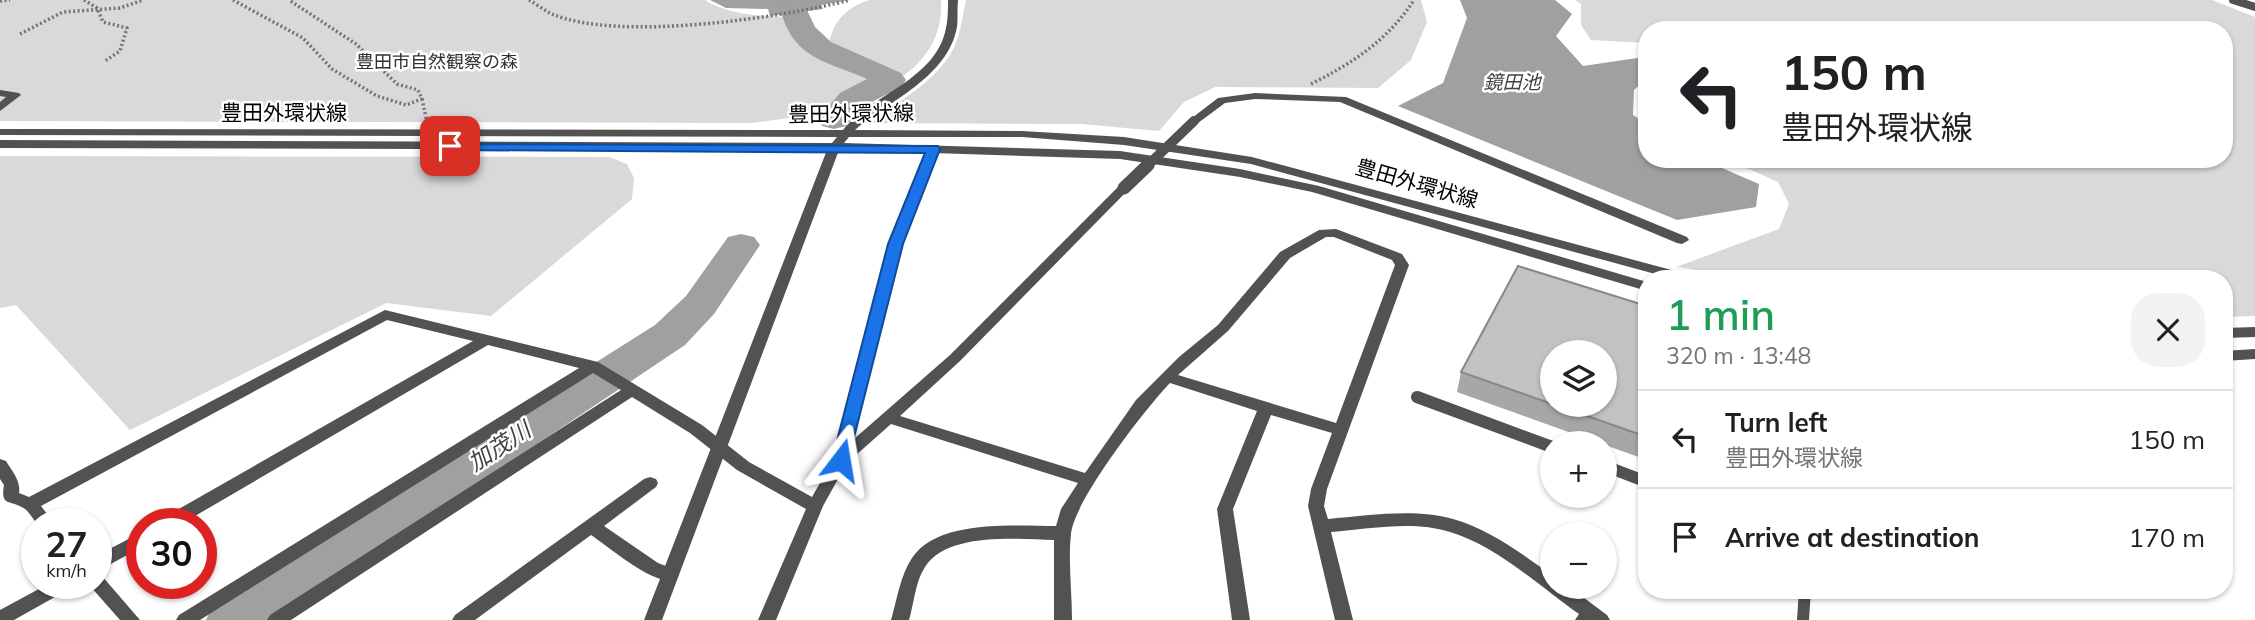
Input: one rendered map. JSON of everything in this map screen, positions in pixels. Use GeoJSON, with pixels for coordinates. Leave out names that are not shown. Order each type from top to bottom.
{"type":"FeatureCollection","features":[{"type":"Feature","properties":{"kind":"street"},"geometry":{"type":"LineString","coordinates":[[653,620],[834,148],[843,133],[859,118],[928,72],[948,47],[953,0]]}},
{"type":"Feature","properties":{"kind":"street"},"geometry":{"type":"LineString","coordinates":[[0,93],[15,95],[0,108]]}},
{"type":"Feature","properties":{"kind":"street"},"geometry":{"type":"LineString","coordinates":[[841,460],[1007,308],[1124,188],[1194,121],[1222,100],[1286,97],[1342,99],[1682,240]]}},
{"type":"Feature","properties":{"kind":"street","name":"豊田外環状線"},"geometry":{"type":"LineString","coordinates":[[0,132],[1035,135],[1187,149],[1328,180],[1656,270]]}},
{"type":"Feature","properties":{"kind":"street","name":"豊田外環状線"},"geometry":{"type":"LineString","coordinates":[[0,144],[834,148],[1120,155],[1240,173],[1315,189],[1638,284]]}},
{"type":"Feature","properties":{"kind":"street"},"geometry":{"type":"LineString","coordinates":[[766,620],[815,506],[841,460],[896,244],[933,149]]}},
{"type":"Feature","properties":{"kind":"street"},"geometry":{"type":"LineString","coordinates":[[1063,620],[1062,533],[1069,509],[1141,404],[1166,377],[1223,328],[1285,254],[1324,233],[1336,233],[1397,257],[1402,265],[1319,489],[1316,506],[1344,620]]}},
{"type":"Feature","properties":{"kind":"street"},"geometry":{"type":"LineString","coordinates":[[30,504],[385,315],[593,367],[633,388],[720,447],[743,466],[815,506]]}},
{"type":"Feature","properties":{"kind":"street"},"geometry":{"type":"LineString","coordinates":[[2233,333],[2255,332]]}},
{"type":"Feature","properties":{"kind":"street"},"geometry":{"type":"LineString","coordinates":[[195,508],[488,339]]}},
{"type":"Feature","properties":{"kind":"street"},"geometry":{"type":"LineString","coordinates":[[2233,355],[2255,354]]}},
{"type":"Feature","properties":{"kind":"street"},"geometry":{"type":"LineString","coordinates":[[185,620],[593,367]]}},
{"type":"Feature","properties":{"kind":"street"},"geometry":{"type":"LineString","coordinates":[[1166,377],[1341,430]]}},
{"type":"Feature","properties":{"kind":"street"},"geometry":{"type":"LineString","coordinates":[[276,620],[633,388]]}},
{"type":"Feature","properties":{"kind":"street"},"geometry":{"type":"LineString","coordinates":[[1241,620],[1225,509],[1266,408]]}},
{"type":"Feature","properties":{"kind":"street"},"geometry":{"type":"LineString","coordinates":[[887,418],[1088,480]]}},
{"type":"Feature","properties":{"kind":"street"},"geometry":{"type":"LineString","coordinates":[[0,465],[12,485],[5,496],[30,504],[33,508]]}},
{"type":"Feature","properties":{"kind":"street"},"geometry":{"type":"LineString","coordinates":[[461,620],[593,527],[650,483]]}},
{"type":"Feature","properties":{"kind":"street"},"geometry":{"type":"LineString","coordinates":[[1322,526],[1430,522],[1452,526],[1478,536],[1593,618]]}},
{"type":"Feature","properties":{"kind":"street"},"geometry":{"type":"LineString","coordinates":[[593,527],[652,568],[670,575]]}},
{"type":"Feature","properties":{"kind":"street"},"geometry":{"type":"LineString","coordinates":[[900,620],[918,563],[926,554],[962,535],[1062,533]]}},
{"type":"Feature","properties":{"kind":"street"},"geometry":{"type":"LineString","coordinates":[[0,619],[36,599]]}},
{"type":"Feature","properties":{"kind":"street"},"geometry":{"type":"LineString","coordinates":[[112,599],[131,620]]}},
{"type":"Feature","properties":{"kind":"lane"},"geometry":{"type":"LineString","coordinates":[[2233,0],[2255,7]]}},
{"type":"Feature","properties":{"kind":"lane"},"geometry":{"type":"LineString","coordinates":[[1417,397],[1540,443]]}},
{"type":"Feature","properties":{"kind":"lane"},"geometry":{"type":"LineString","coordinates":[[1617,471],[1638,479]]}},
{"type":"Feature","properties":{"kind":"lane"},"geometry":{"type":"LineString","coordinates":[[1803,620],[1804,599]]}},
{"type":"Feature","properties":{"kind":"path"},"geometry":{"type":"LineString","coordinates":[[0,1],[10,0]]}},
{"type":"Feature","properties":{"kind":"path"},"geometry":{"type":"LineString","coordinates":[[84,0],[91,2],[98,10],[103,22],[127,28],[120,51],[105,61]]}},
{"type":"Feature","properties":{"kind":"path"},"geometry":{"type":"LineString","coordinates":[[20,34],[52,16],[120,8],[143,0]]}},
{"type":"Feature","properties":{"kind":"path"},"geometry":{"type":"LineString","coordinates":[[234,0],[303,38],[332,69],[377,96],[406,105],[422,99]]}},
{"type":"Feature","properties":{"kind":"path"},"geometry":{"type":"LineString","coordinates":[[289,0],[356,44],[397,84],[418,90],[427,125]]}},
{"type":"Feature","properties":{"kind":"path"},"geometry":{"type":"LineString","coordinates":[[529,0],[564,18],[603,24],[647,26],[779,16],[850,0]]}},
{"type":"Feature","properties":{"kind":"path"},"geometry":{"type":"LineString","coordinates":[[1286,97],[1363,55],[1386,38],[1414,0]]}},
{"type":"Feature","properties":{"kind":"green space","name":"豊田市自然観察の森"},"geometry":{"type":"Polygon","coordinates":[[[0,0],[705,0],[735,12],[792,17],[799,40],[808,49],[880,81],[844,101],[832,112],[752,123],[0,121],[0,0]]]}},
{"type":"Feature","properties":{"kind":"green space"},"geometry":{"type":"Polygon","coordinates":[[[870,0],[941,0],[939,24],[931,46],[918,64],[899,79],[829,48],[833,31],[841,17],[847,11],[870,0]]]}},
{"type":"Feature","properties":{"kind":"green space"},"geometry":{"type":"Polygon","coordinates":[[[966,0],[1421,0],[1427,22],[1411,60],[1378,88],[1215,87],[1184,102],[1159,131],[1081,124],[869,123],[941,68],[956,43],[966,0]]]}},
{"type":"Feature","properties":{"kind":"green space"},"geometry":{"type":"Polygon","coordinates":[[[1575,0],[2212,0],[2255,17],[2255,316],[2233,317],[2233,270],[1698,270],[1676,267],[1779,229],[1789,204],[1778,182],[1746,168],[2233,168],[2233,21],[1638,21],[1638,43],[1591,40],[1581,25],[1581,4],[1575,0]]]}},
{"type":"Feature","properties":{"kind":"green space"},"geometry":{"type":"Polygon","coordinates":[[[0,156],[609,157],[627,164],[634,178],[632,199],[491,316],[386,303],[130,430],[16,305],[0,308],[0,156]]]}},
{"type":"Feature","properties":{"kind":"water"},"geometry":{"type":"Polygon","coordinates":[[[710,0],[850,0],[821,5],[823,9],[770,16],[768,9],[726,8],[710,0]]]}},
{"type":"Feature","properties":{"kind":"water","name":"鏡田池"},"geometry":{"type":"Polygon","coordinates":[[[1460,0],[1555,0],[1572,14],[1556,36],[1583,66],[1638,58],[1638,86],[1634,90],[1633,115],[1638,118],[1638,168],[1722,168],[1759,184],[1756,207],[1677,220],[1398,106],[1443,83],[1467,18],[1460,0]]]}},
{"type":"Feature","properties":{"kind":"building"},"geometry":{"type":"Polygon","coordinates":[[[1518,266],[1638,303],[1638,434],[1590,417],[1617,417],[1617,340],[1540,340],[1540,400],[1461,372],[1518,266]]]}},
{"type":"Feature","properties":{"kind":"waterway","name":"加茂川"},"geometry":{"type":"LineString","coordinates":[[795,12],[800,28],[820,49],[890,80],[851,100],[834,119]]}},
{"type":"Feature","properties":{"kind":"waterway","name":"加茂川"},"geometry":{"type":"LineString","coordinates":[[232,620],[670,335],[700,305],[741,245]]}},
{"type":"Feature","properties":{"kind":"route"},"geometry":{"type":"LineString","coordinates":[[450,146],[933,149],[896,244],[841,460]]}}]}
